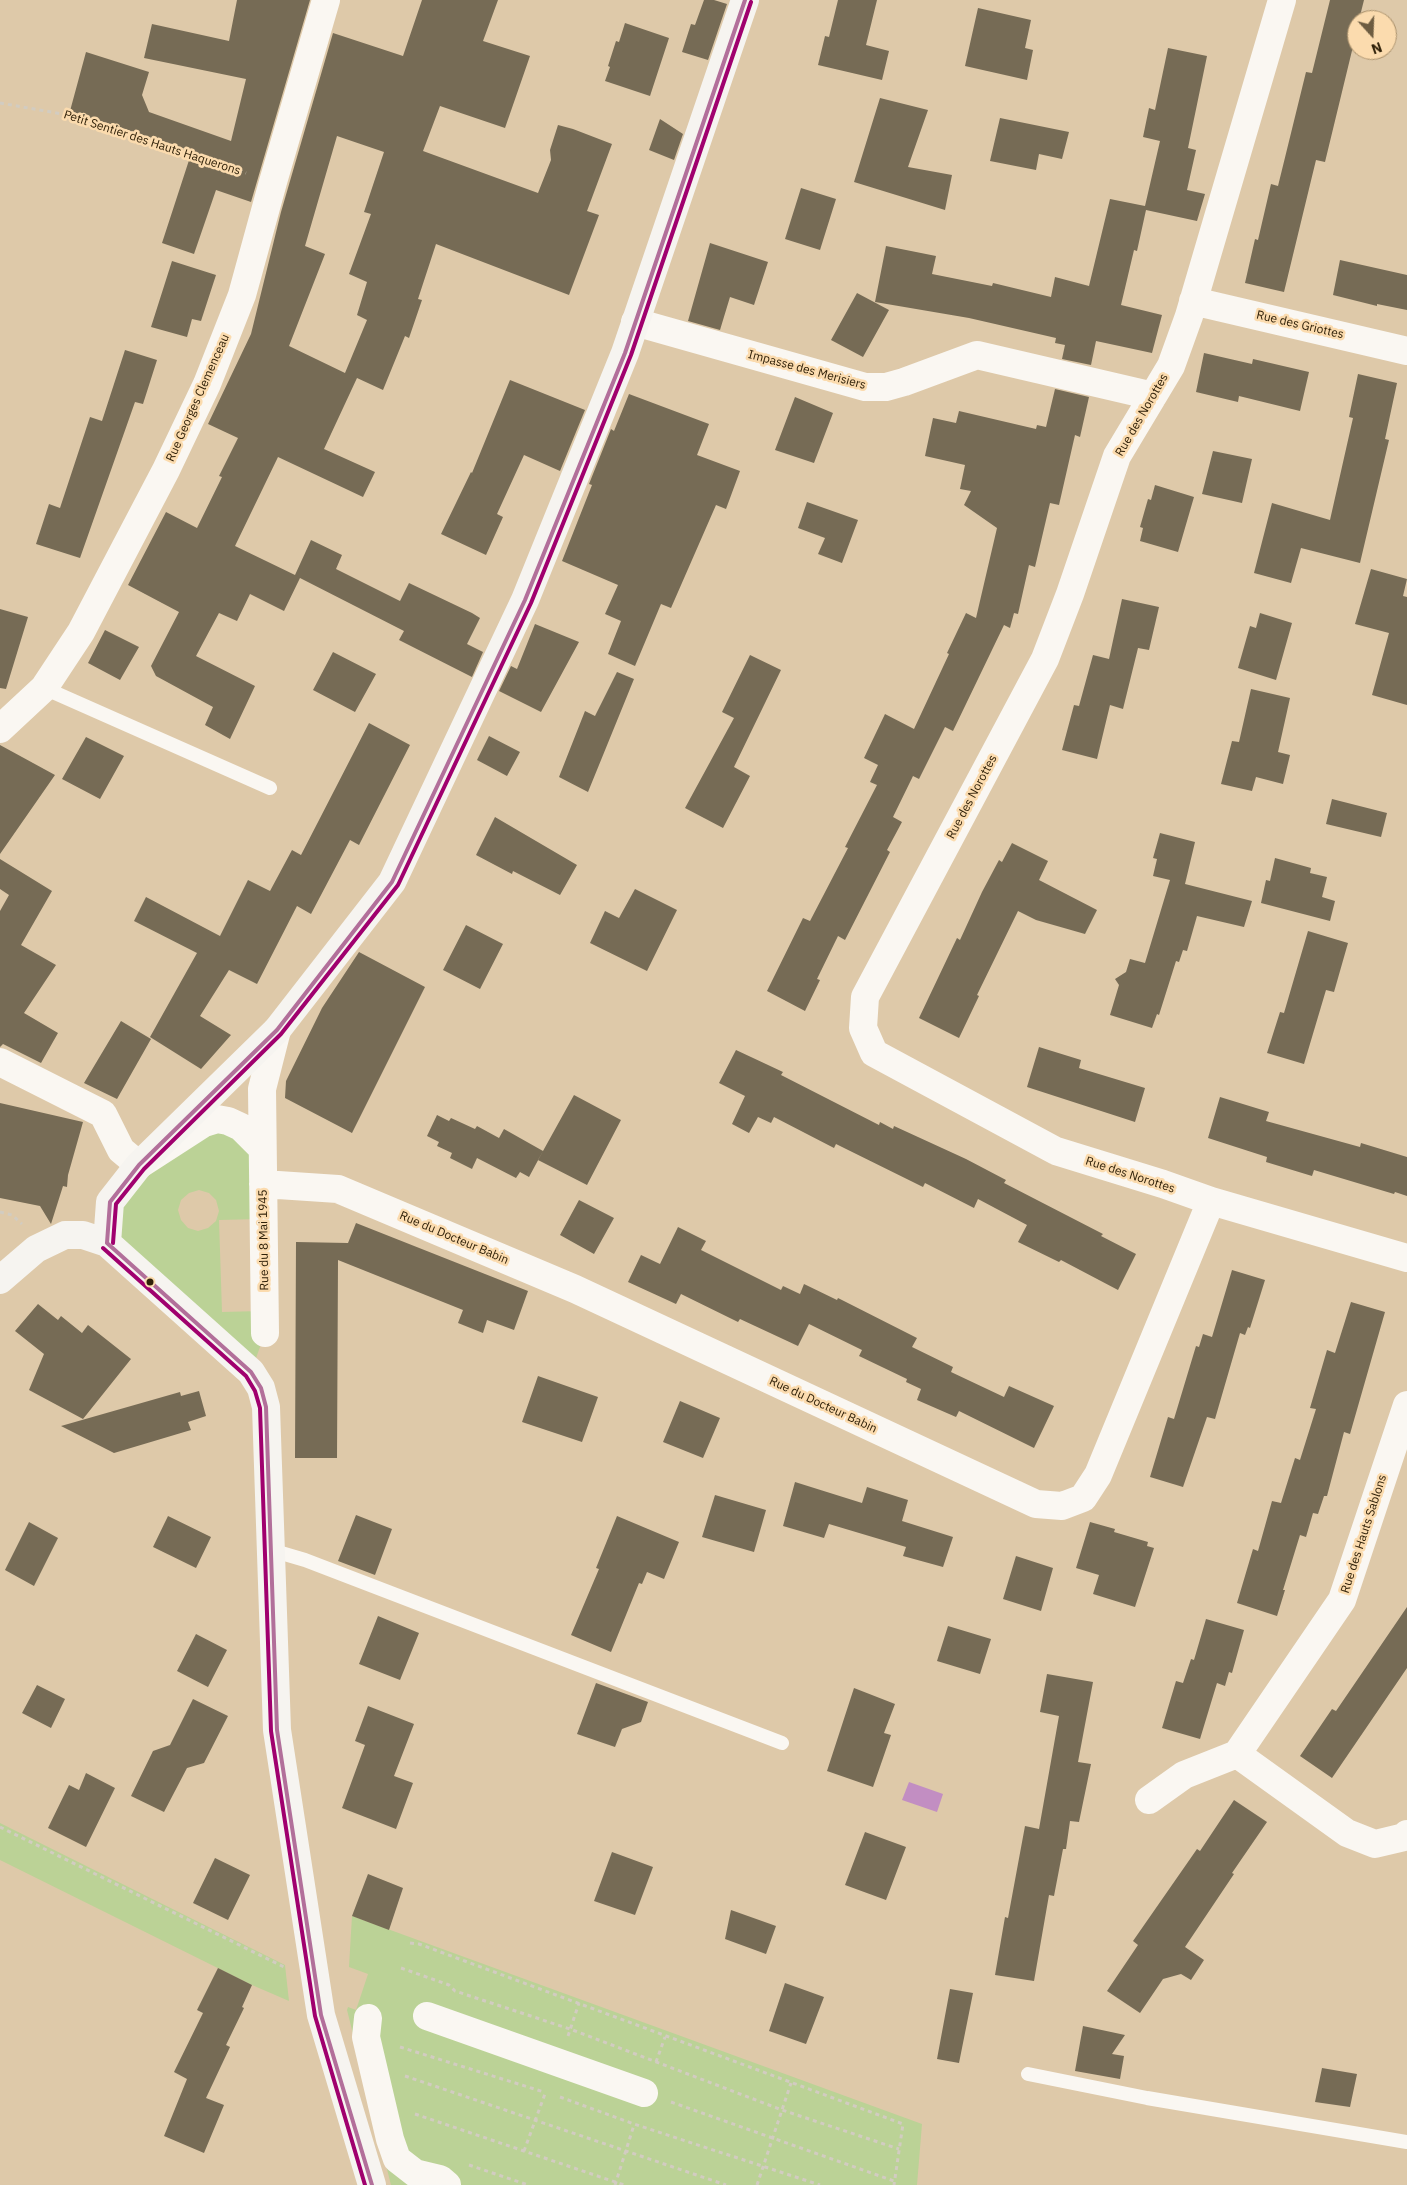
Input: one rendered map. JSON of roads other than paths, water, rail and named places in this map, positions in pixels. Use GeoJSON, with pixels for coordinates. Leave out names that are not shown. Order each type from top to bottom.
{"type":"FeatureCollection","features":[{"type":"Feature","properties":{"kind":"street","name":"Rue Georges Clemenceau"},"geometry":{"type":"LineString","coordinates":[[0,729],[44,688],[81,632],[166,470],[207,384],[242,295],[326,0]]}},
{"type":"Feature","properties":{"kind":"street"},"geometry":{"type":"LineString","coordinates":[[107,1243],[110,1202],[139,1165],[277,1030],[392,882],[525,600],[635,322],[744,0]]}},
{"type":"Feature","properties":{"kind":"street","name":"Rue des Norottes"},"geometry":{"type":"LineString","coordinates":[[1282,0],[1171,366],[1117,456],[1070,594],[1045,659],[865,997],[863,1028],[874,1054],[1056,1151],[1164,1184],[1211,1201],[1407,1258]]}},
{"type":"Feature","properties":{"kind":"street","name":"Rue des Griottes"},"geometry":{"type":"LineString","coordinates":[[1192,301],[1407,351]]}},
{"type":"Feature","properties":{"kind":"street","name":"Impasse des Merisiers"},"geometry":{"type":"LineString","coordinates":[[635,322],[865,387],[886,387],[904,382],[977,355],[1153,396]]}},
{"type":"Feature","properties":{"kind":"street","name":"Rue du 8 Mai 1945"},"geometry":{"type":"LineString","coordinates":[[265,1333],[262,1089],[277,1030]]}},
{"type":"Feature","properties":{"kind":"street"},"geometry":{"type":"LineString","coordinates":[[0,1062],[103,1114],[121,1150],[139,1165]]}},
{"type":"Feature","properties":{"kind":"street"},"geometry":{"type":"LineString","coordinates":[[139,1165],[204,1123],[217,1119],[228,1120],[241,1127],[262,1148]]}},
{"type":"Feature","properties":{"kind":"street","name":"Rue du Docteur Babin"},"geometry":{"type":"LineString","coordinates":[[263,1184],[338,1189],[575,1289],[1036,1504],[1062,1506],[1083,1498],[1098,1475],[1211,1201]]}},
{"type":"Feature","properties":{"kind":"street"},"geometry":{"type":"LineString","coordinates":[[0,1280],[36,1249],[65,1236],[83,1235],[107,1243],[251,1372],[261,1388],[266,1407],[277,1730],[321,2015],[372,2185]]}},
{"type":"Feature","properties":{"kind":"street","name":"Rue des Hauts Sablons"},"geometry":{"type":"LineString","coordinates":[[1237,1754],[1342,1600],[1407,1405]]}},
{"type":"Feature","properties":{"kind":"street"},"geometry":{"type":"LineString","coordinates":[[1149,1800],[1184,1774],[1237,1754],[1346,1833],[1375,1844],[1404,1837],[1407,1834]]}},
{"type":"Feature","properties":{"kind":"street"},"geometry":{"type":"LineString","coordinates":[[427,2016],[644,2093]]}},
{"type":"Feature","properties":{"kind":"street"},"geometry":{"type":"LineString","coordinates":[[367,2027],[372,2064],[390,2139],[397,2159],[415,2173],[440,2179],[447,2185]]}},
{"type":"Feature","properties":{"kind":"lane"},"geometry":{"type":"LineString","coordinates":[[44,688],[270,788]]}},
{"type":"Feature","properties":{"kind":"lane"},"geometry":{"type":"LineString","coordinates":[[271,1550],[305,1560],[782,1743]]}},
{"type":"Feature","properties":{"kind":"lane"},"geometry":{"type":"LineString","coordinates":[[1028,2074],[1157,2099],[1407,2142]]}}]}
